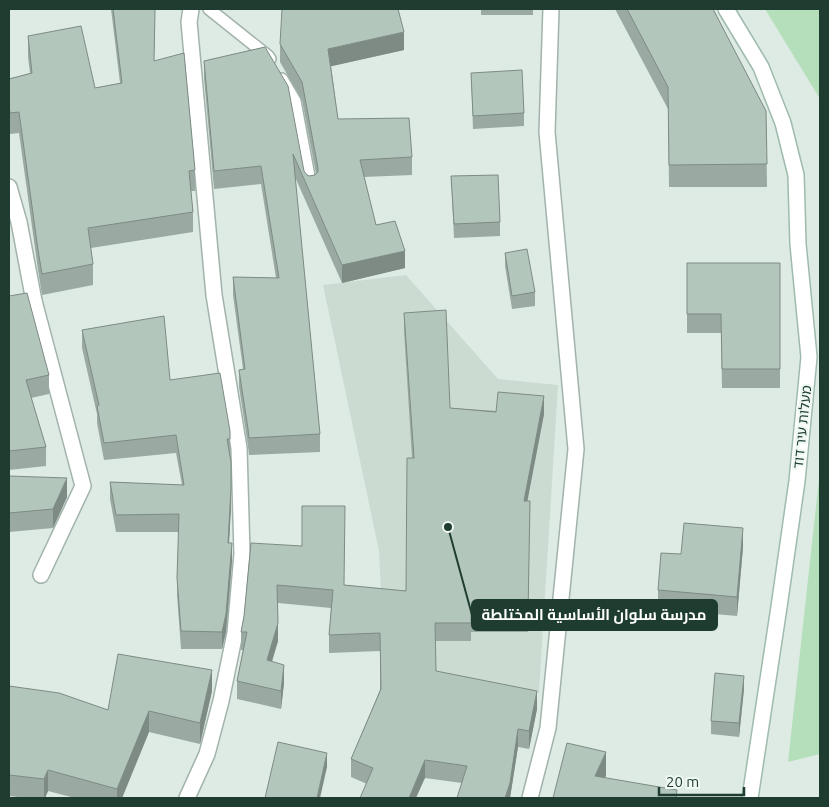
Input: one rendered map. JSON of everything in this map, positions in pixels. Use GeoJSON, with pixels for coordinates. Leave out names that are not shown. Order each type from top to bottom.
{"type":"FeatureCollection","features":[{"type":"Feature","properties":{"kind":"street"},"geometry":{"type":"LineString","coordinates":[[187,798],[207,754],[221,701],[235,633],[242,554],[239,448],[214,295],[189,22],[191,9]]}},
{"type":"Feature","properties":{"kind":"street"},"geometry":{"type":"LineString","coordinates":[[530,798],[548,728],[576,450],[547,132],[551,9]]}},
{"type":"Feature","properties":{"kind":"street","name":"מעלות עיר דוד"},"geometry":{"type":"LineString","coordinates":[[726,9],[762,67],[783,123],[794,166],[796,175],[798,244],[809,358],[796,491],[750,798]]}},
{"type":"Feature","properties":{"kind":"street"},"geometry":{"type":"LineString","coordinates":[[9,187],[34,301],[84,486],[41,575]]}},
{"type":"Feature","properties":{"kind":"street"},"geometry":{"type":"LineString","coordinates":[[9,306],[34,301]]}},
{"type":"Feature","properties":{"kind":"lane"},"geometry":{"type":"LineString","coordinates":[[209,9],[268,56],[295,101],[311,187]]}},
{"type":"Feature","properties":{"kind":"shaded area"},"geometry":{"type":"Polygon","coordinates":[[[406,275],[498,379],[558,385],[539,693],[385,670],[379,551],[323,285],[406,275]]]}},
{"type":"Feature","properties":{"kind":"green space"},"geometry":{"type":"Polygon","coordinates":[[[765,9],[820,9],[820,99],[765,9]]]}},
{"type":"Feature","properties":{"kind":"green space"},"geometry":{"type":"Polygon","coordinates":[[[820,470],[820,754],[788,762],[820,470]]]}},
{"type":"Feature","properties":{"kind":"building"},"geometry":{"type":"Polygon","coordinates":[[[113,9],[155,9],[154,61],[184,53],[195,170],[189,171],[193,212],[88,228],[93,264],[42,274],[19,112],[10,113],[9,79],[32,73],[28,36],[81,26],[95,88],[122,83],[113,9]]]}},
{"type":"Feature","properties":{"kind":"building"},"geometry":{"type":"Polygon","coordinates":[[[282,9],[398,9],[404,32],[328,49],[338,119],[409,118],[412,157],[360,160],[376,225],[395,221],[405,251],[342,265],[293,154],[320,434],[249,438],[239,370],[245,369],[233,277],[279,278],[261,166],[214,171],[204,61],[265,47],[288,86],[304,171],[309,176],[315,175],[318,172],[318,168],[302,82],[280,44],[282,9]]]}},
{"type":"Feature","properties":{"kind":"building"},"geometry":{"type":"Polygon","coordinates":[[[627,9],[713,9],[766,111],[767,164],[669,165],[668,87],[627,9]]]}},
{"type":"Feature","properties":{"kind":"building"},"geometry":{"type":"Polygon","coordinates":[[[522,70],[524,113],[473,116],[471,73],[522,70]]]}},
{"type":"Feature","properties":{"kind":"building"},"geometry":{"type":"Polygon","coordinates":[[[498,175],[500,222],[454,224],[451,176],[498,175]]]}},
{"type":"Feature","properties":{"kind":"building"},"geometry":{"type":"Polygon","coordinates":[[[527,249],[535,292],[512,296],[505,253],[527,249]]]}},
{"type":"Feature","properties":{"kind":"building"},"geometry":{"type":"Polygon","coordinates":[[[687,263],[780,263],[780,369],[722,369],[721,314],[687,314],[687,263]]]}},
{"type":"Feature","properties":{"kind":"building"},"geometry":{"type":"Polygon","coordinates":[[[27,293],[49,375],[26,380],[46,447],[9,451],[9,296],[27,293]]]}},
{"type":"Feature","properties":{"kind":"building"},"geometry":{"type":"Polygon","coordinates":[[[446,310],[450,408],[496,412],[498,392],[544,396],[524,501],[530,501],[528,614],[471,613],[471,623],[435,623],[436,671],[537,691],[529,731],[518,729],[510,783],[505,798],[457,798],[467,766],[425,760],[409,798],[360,798],[373,768],[351,759],[381,689],[380,633],[329,635],[333,590],[277,585],[278,623],[267,660],[284,665],[281,691],[237,681],[247,632],[241,632],[251,543],[302,546],[302,506],[345,506],[344,585],[406,591],[407,458],[414,458],[404,313],[446,310]]]}},
{"type":"Feature","properties":{"kind":"building"},"geometry":{"type":"Polygon","coordinates":[[[164,316],[170,380],[220,373],[230,431],[230,439],[227,439],[231,462],[228,543],[232,543],[226,614],[222,632],[181,631],[177,578],[179,514],[116,515],[110,482],[184,485],[176,435],[104,443],[97,406],[99,405],[82,330],[164,316]]]}},
{"type":"Feature","properties":{"kind":"building"},"geometry":{"type":"Polygon","coordinates":[[[9,476],[67,478],[53,509],[9,513],[9,476]]]}},
{"type":"Feature","properties":{"kind":"building"},"geometry":{"type":"Polygon","coordinates":[[[684,523],[743,528],[737,597],[658,590],[661,553],[681,554],[684,523]]]}},
{"type":"Feature","properties":{"kind":"building"},"geometry":{"type":"Polygon","coordinates":[[[118,654],[212,670],[200,723],[149,711],[117,789],[48,770],[44,779],[9,775],[9,686],[59,693],[108,710],[118,654]]]}},
{"type":"Feature","properties":{"kind":"building"},"geometry":{"type":"Polygon","coordinates":[[[715,673],[744,676],[739,723],[711,721],[715,673]]]}},
{"type":"Feature","properties":{"kind":"building"},"geometry":{"type":"Polygon","coordinates":[[[278,742],[327,753],[317,798],[265,798],[278,742]]]}},
{"type":"Feature","properties":{"kind":"building"},"geometry":{"type":"Polygon","coordinates":[[[567,743],[606,752],[595,776],[677,790],[676,798],[553,798],[567,743]]]}},
{"type":"Feature","properties":{"kind":"place","name":"مدرسة سلوان الأساسية المختلطة"},"geometry":{"type":"Point","coordinates":[448,527]}}]}
